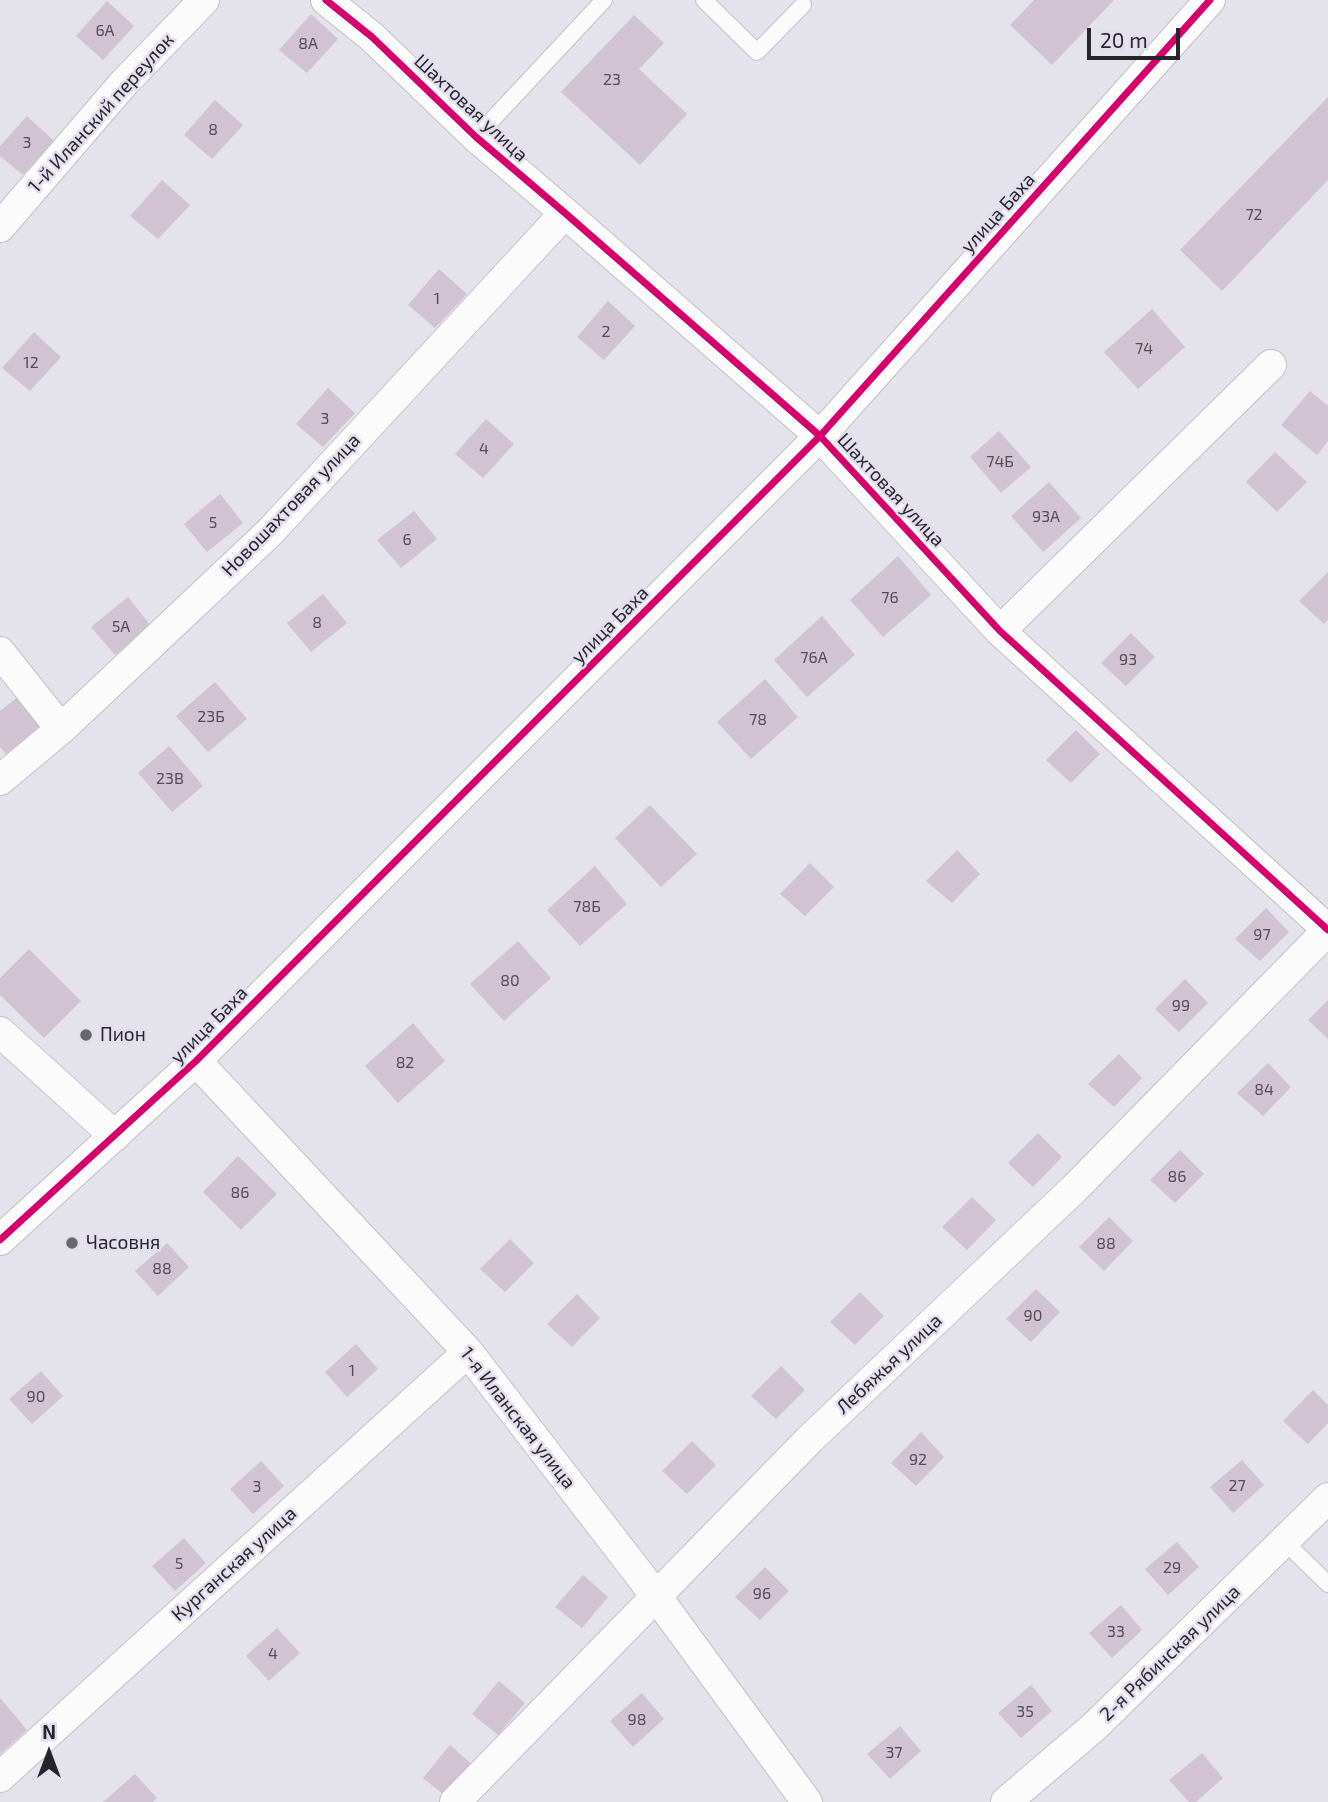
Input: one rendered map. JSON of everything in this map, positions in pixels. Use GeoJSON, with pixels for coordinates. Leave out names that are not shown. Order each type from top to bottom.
{"type":"FeatureCollection","features":[{"type":"Feature","properties":{"kind":"street","name":"1-й Иланский переулок"},"geometry":{"type":"LineString","coordinates":[[0,227],[123,84],[204,0]]}},
{"type":"Feature","properties":{"kind":"street","name":"Шахтовая улица"},"geometry":{"type":"LineString","coordinates":[[326,0],[372,37],[476,137],[820,436],[1000,631],[1328,930]]}},
{"type":"Feature","properties":{"kind":"street","name":"улица Баха"},"geometry":{"type":"LineString","coordinates":[[0,1240],[196,1061],[820,436],[1210,0]]}},
{"type":"Feature","properties":{"kind":"street","name":"Новошахтовая улица"},"geometry":{"type":"LineString","coordinates":[[0,780],[61,729],[270,532],[565,213]]}},
{"type":"Feature","properties":{"kind":"street"},"geometry":{"type":"LineString","coordinates":[[1000,631],[1271,365]]}},
{"type":"Feature","properties":{"kind":"street"},"geometry":{"type":"LineString","coordinates":[[0,652],[61,729]]}},
{"type":"Feature","properties":{"kind":"street","name":"Лебяжья улица"},"geometry":{"type":"LineString","coordinates":[[454,1802],[810,1438],[1075,1188],[1328,930]]}},
{"type":"Feature","properties":{"kind":"street"},"geometry":{"type":"LineString","coordinates":[[0,1032],[116,1136]]}},
{"type":"Feature","properties":{"kind":"street","name":"1-я Иланская улица"},"geometry":{"type":"LineString","coordinates":[[196,1061],[467,1352],[656,1596],[807,1802]]}},
{"type":"Feature","properties":{"kind":"street","name":"Курганская улица"},"geometry":{"type":"LineString","coordinates":[[0,1777],[467,1352]]}},
{"type":"Feature","properties":{"kind":"street","name":"2-я Рябинская улица"},"geometry":{"type":"LineString","coordinates":[[1006,1802],[1095,1726],[1328,1498]]}},
{"type":"Feature","properties":{"kind":"lane"},"geometry":{"type":"LineString","coordinates":[[476,137],[604,0]]}},
{"type":"Feature","properties":{"kind":"lane"},"geometry":{"type":"LineString","coordinates":[[704,0],[757,52],[803,5]]}},
{"type":"Feature","properties":{"kind":"lane"},"geometry":{"type":"LineString","coordinates":[[1284,1541],[1328,1584]]}},
{"type":"Feature","properties":{"kind":"building"},"geometry":{"type":"Polygon","coordinates":[[[1034,0],[1114,0],[1052,65],[1010,25],[1034,0]]]}},
{"type":"Feature","properties":{"kind":"building"},"geometry":{"type":"Polygon","coordinates":[[[107,1],[134,26],[103,60],[76,36],[107,1]]]}},
{"type":"Feature","properties":{"kind":"building"},"geometry":{"type":"Polygon","coordinates":[[[311,14],[338,39],[307,73],[279,50],[311,14]]]}},
{"type":"Feature","properties":{"kind":"building"},"geometry":{"type":"Polygon","coordinates":[[[634,15],[664,43],[639,69],[687,114],[640,165],[561,92],[634,15]]]}},
{"type":"Feature","properties":{"kind":"building"},"geometry":{"type":"Polygon","coordinates":[[[1328,97],[1328,180],[1222,291],[1180,250],[1328,97]]]}},
{"type":"Feature","properties":{"kind":"building"},"geometry":{"type":"Polygon","coordinates":[[[215,100],[243,125],[212,159],[184,135],[215,100]]]}},
{"type":"Feature","properties":{"kind":"building"},"geometry":{"type":"Polygon","coordinates":[[[27,116],[54,141],[23,175],[0,156],[0,146],[27,116]]]}},
{"type":"Feature","properties":{"kind":"building"},"geometry":{"type":"Polygon","coordinates":[[[162,180],[190,205],[158,239],[130,216],[162,180]]]}},
{"type":"Feature","properties":{"kind":"building"},"geometry":{"type":"Polygon","coordinates":[[[439,269],[467,294],[435,328],[408,305],[439,269]]]}},
{"type":"Feature","properties":{"kind":"building"},"geometry":{"type":"Polygon","coordinates":[[[608,301],[635,326],[604,360],[577,337],[608,301]]]}},
{"type":"Feature","properties":{"kind":"building"},"geometry":{"type":"Polygon","coordinates":[[[1152,309],[1185,347],[1138,389],[1104,352],[1152,309]]]}},
{"type":"Feature","properties":{"kind":"building"},"geometry":{"type":"Polygon","coordinates":[[[34,332],[61,357],[30,391],[2,368],[34,332]]]}},
{"type":"Feature","properties":{"kind":"building"},"geometry":{"type":"Polygon","coordinates":[[[328,388],[355,413],[323,447],[296,424],[328,388]]]}},
{"type":"Feature","properties":{"kind":"building"},"geometry":{"type":"Polygon","coordinates":[[[1310,391],[1328,406],[1328,441],[1317,455],[1281,425],[1310,391]]]}},
{"type":"Feature","properties":{"kind":"building"},"geometry":{"type":"Polygon","coordinates":[[[486,419],[514,444],[483,478],[455,454],[486,419]]]}},
{"type":"Feature","properties":{"kind":"building"},"geometry":{"type":"Polygon","coordinates":[[[999,431],[1031,467],[1001,493],[970,457],[999,431]]]}},
{"type":"Feature","properties":{"kind":"building"},"geometry":{"type":"Polygon","coordinates":[[[1275,452],[1307,482],[1277,512],[1246,482],[1275,452]]]}},
{"type":"Feature","properties":{"kind":"building"},"geometry":{"type":"Polygon","coordinates":[[[1049,482],[1081,518],[1043,552],[1011,516],[1049,482]]]}},
{"type":"Feature","properties":{"kind":"building"},"geometry":{"type":"Polygon","coordinates":[[[220,494],[243,523],[207,552],[184,524],[220,494]]]}},
{"type":"Feature","properties":{"kind":"building"},"geometry":{"type":"Polygon","coordinates":[[[414,511],[437,539],[401,568],[377,540],[414,511]]]}},
{"type":"Feature","properties":{"kind":"building"},"geometry":{"type":"Polygon","coordinates":[[[898,556],[931,595],[883,637],[850,600],[898,556]]]}},
{"type":"Feature","properties":{"kind":"building"},"geometry":{"type":"Polygon","coordinates":[[[1328,572],[1328,620],[1324,624],[1299,601],[1328,572]]]}},
{"type":"Feature","properties":{"kind":"building"},"geometry":{"type":"Polygon","coordinates":[[[323,594],[347,623],[311,652],[287,623],[323,594]]]}},
{"type":"Feature","properties":{"kind":"building"},"geometry":{"type":"Polygon","coordinates":[[[128,597],[151,626],[115,655],[91,627],[128,597]]]}},
{"type":"Feature","properties":{"kind":"building"},"geometry":{"type":"Polygon","coordinates":[[[822,616],[855,655],[807,697],[774,660],[822,616]]]}},
{"type":"Feature","properties":{"kind":"building"},"geometry":{"type":"Polygon","coordinates":[[[1131,633],[1155,657],[1126,686],[1101,663],[1131,633]]]}},
{"type":"Feature","properties":{"kind":"building"},"geometry":{"type":"Polygon","coordinates":[[[765,679],[798,717],[751,759],[717,722],[765,679]]]}},
{"type":"Feature","properties":{"kind":"building"},"geometry":{"type":"Polygon","coordinates":[[[215,682],[247,719],[208,752],[176,716],[215,682]]]}},
{"type":"Feature","properties":{"kind":"building"},"geometry":{"type":"Polygon","coordinates":[[[18,697],[42,725],[6,754],[0,747],[0,711],[18,697]]]}},
{"type":"Feature","properties":{"kind":"building"},"geometry":{"type":"Polygon","coordinates":[[[1076,730],[1100,754],[1071,783],[1046,760],[1076,730]]]}},
{"type":"Feature","properties":{"kind":"building"},"geometry":{"type":"Polygon","coordinates":[[[169,746],[203,786],[172,812],[138,773],[169,746]]]}},
{"type":"Feature","properties":{"kind":"building"},"geometry":{"type":"Polygon","coordinates":[[[650,805],[697,854],[661,887],[615,838],[650,805]]]}},
{"type":"Feature","properties":{"kind":"building"},"geometry":{"type":"Polygon","coordinates":[[[957,850],[980,874],[952,903],[926,881],[957,850]]]}},
{"type":"Feature","properties":{"kind":"building"},"geometry":{"type":"Polygon","coordinates":[[[810,863],[834,887],[805,916],[780,894],[810,863]]]}},
{"type":"Feature","properties":{"kind":"building"},"geometry":{"type":"Polygon","coordinates":[[[595,866],[627,904],[580,946],[547,910],[595,866]]]}},
{"type":"Feature","properties":{"kind":"building"},"geometry":{"type":"Polygon","coordinates":[[[1266,908],[1289,932],[1260,961],[1235,939],[1266,908]]]}},
{"type":"Feature","properties":{"kind":"building"},"geometry":{"type":"Polygon","coordinates":[[[518,941],[551,978],[504,1021],[470,984],[518,941]]]}},
{"type":"Feature","properties":{"kind":"building"},"geometry":{"type":"Polygon","coordinates":[[[29,949],[81,1001],[44,1038],[0,995],[0,978],[29,949]]]}},
{"type":"Feature","properties":{"kind":"building"},"geometry":{"type":"Polygon","coordinates":[[[1185,979],[1208,1003],[1179,1032],[1155,1009],[1185,979]]]}},
{"type":"Feature","properties":{"kind":"building"},"geometry":{"type":"Polygon","coordinates":[[[1328,1000],[1328,1039],[1308,1020],[1328,1000]]]}},
{"type":"Feature","properties":{"kind":"building"},"geometry":{"type":"Polygon","coordinates":[[[413,1023],[445,1061],[398,1103],[365,1066],[413,1023]]]}},
{"type":"Feature","properties":{"kind":"building"},"geometry":{"type":"Polygon","coordinates":[[[1119,1054],[1142,1078],[1114,1107],[1088,1084],[1119,1054]]]}},
{"type":"Feature","properties":{"kind":"building"},"geometry":{"type":"Polygon","coordinates":[[[1268,1063],[1291,1087],[1263,1116],[1237,1093],[1268,1063]]]}},
{"type":"Feature","properties":{"kind":"building"},"geometry":{"type":"Polygon","coordinates":[[[1038,1133],[1062,1157],[1033,1187],[1008,1163],[1038,1133]]]}},
{"type":"Feature","properties":{"kind":"building"},"geometry":{"type":"Polygon","coordinates":[[[1180,1150],[1204,1174],[1175,1203],[1150,1180],[1180,1150]]]}},
{"type":"Feature","properties":{"kind":"building"},"geometry":{"type":"Polygon","coordinates":[[[238,1156],[277,1194],[241,1230],[203,1192],[238,1156]]]}},
{"type":"Feature","properties":{"kind":"building"},"geometry":{"type":"Polygon","coordinates":[[[972,1197],[996,1220],[967,1250],[942,1227],[972,1197]]]}},
{"type":"Feature","properties":{"kind":"building"},"geometry":{"type":"Polygon","coordinates":[[[1109,1217],[1133,1241],[1104,1271],[1079,1247],[1109,1217]]]}},
{"type":"Feature","properties":{"kind":"building"},"geometry":{"type":"Polygon","coordinates":[[[510,1239],[534,1263],[505,1292],[480,1269],[510,1239]]]}},
{"type":"Feature","properties":{"kind":"building"},"geometry":{"type":"Polygon","coordinates":[[[167,1243],[189,1267],[158,1296],[135,1271],[167,1243]]]}},
{"type":"Feature","properties":{"kind":"building"},"geometry":{"type":"Polygon","coordinates":[[[1036,1289],[1060,1312],[1031,1342],[1006,1319],[1036,1289]]]}},
{"type":"Feature","properties":{"kind":"building"},"geometry":{"type":"Polygon","coordinates":[[[860,1292],[884,1316],[855,1345],[830,1322],[860,1292]]]}},
{"type":"Feature","properties":{"kind":"building"},"geometry":{"type":"Polygon","coordinates":[[[577,1294],[600,1318],[572,1347],[547,1324],[577,1294]]]}},
{"type":"Feature","properties":{"kind":"building"},"geometry":{"type":"Polygon","coordinates":[[[356,1344],[378,1369],[347,1397],[325,1372],[356,1344]]]}},
{"type":"Feature","properties":{"kind":"building"},"geometry":{"type":"Polygon","coordinates":[[[781,1366],[805,1390],[776,1419],[751,1396],[781,1366]]]}},
{"type":"Feature","properties":{"kind":"building"},"geometry":{"type":"Polygon","coordinates":[[[41,1371],[63,1396],[32,1424],[9,1399],[41,1371]]]}},
{"type":"Feature","properties":{"kind":"building"},"geometry":{"type":"Polygon","coordinates":[[[1313,1390],[1328,1405],[1328,1423],[1308,1444],[1283,1421],[1313,1390]]]}},
{"type":"Feature","properties":{"kind":"building"},"geometry":{"type":"Polygon","coordinates":[[[921,1432],[944,1457],[916,1486],[891,1463],[921,1432]]]}},
{"type":"Feature","properties":{"kind":"building"},"geometry":{"type":"Polygon","coordinates":[[[692,1441],[716,1465],[687,1494],[662,1471],[692,1441]]]}},
{"type":"Feature","properties":{"kind":"building"},"geometry":{"type":"Polygon","coordinates":[[[1242,1460],[1264,1485],[1233,1513],[1210,1487],[1242,1460]]]}},
{"type":"Feature","properties":{"kind":"building"},"geometry":{"type":"Polygon","coordinates":[[[261,1461],[284,1486],[253,1514],[230,1489],[261,1461]]]}},
{"type":"Feature","properties":{"kind":"building"},"geometry":{"type":"Polygon","coordinates":[[[184,1538],[206,1563],[175,1591],[152,1566],[184,1538]]]}},
{"type":"Feature","properties":{"kind":"building"},"geometry":{"type":"Polygon","coordinates":[[[1177,1542],[1199,1567],[1168,1595],[1145,1569],[1177,1542]]]}},
{"type":"Feature","properties":{"kind":"building"},"geometry":{"type":"Polygon","coordinates":[[[765,1567],[789,1591],[760,1620],[735,1597],[765,1567]]]}},
{"type":"Feature","properties":{"kind":"building"},"geometry":{"type":"Polygon","coordinates":[[[583,1575],[608,1597],[582,1628],[555,1607],[583,1575]]]}},
{"type":"Feature","properties":{"kind":"building"},"geometry":{"type":"Polygon","coordinates":[[[1121,1605],[1142,1630],[1112,1658],[1089,1633],[1121,1605]]]}},
{"type":"Feature","properties":{"kind":"building"},"geometry":{"type":"Polygon","coordinates":[[[277,1628],[300,1653],[269,1681],[246,1656],[277,1628]]]}},
{"type":"Feature","properties":{"kind":"building"},"geometry":{"type":"Polygon","coordinates":[[[499,1681],[525,1703],[498,1735],[472,1714],[499,1681]]]}},
{"type":"Feature","properties":{"kind":"building"},"geometry":{"type":"Polygon","coordinates":[[[1031,1685],[1052,1711],[1021,1738],[998,1713],[1031,1685]]]}},
{"type":"Feature","properties":{"kind":"building"},"geometry":{"type":"Polygon","coordinates":[[[642,1693],[664,1719],[633,1747],[610,1721],[642,1693]]]}},
{"type":"Feature","properties":{"kind":"building"},"geometry":{"type":"Polygon","coordinates":[[[0,1698],[27,1730],[0,1754],[0,1698]]]}},
{"type":"Feature","properties":{"kind":"building"},"geometry":{"type":"Polygon","coordinates":[[[900,1726],[921,1751],[890,1779],[867,1754],[900,1726]]]}},
{"type":"Feature","properties":{"kind":"building"},"geometry":{"type":"Polygon","coordinates":[[[450,1745],[475,1767],[449,1799],[423,1778],[450,1745]]]}},
{"type":"Feature","properties":{"kind":"building"},"geometry":{"type":"Polygon","coordinates":[[[1202,1753],[1223,1778],[1196,1802],[1189,1802],[1169,1780],[1202,1753]]]}},
{"type":"Feature","properties":{"kind":"building"},"geometry":{"type":"Polygon","coordinates":[[[135,1774],[157,1798],[153,1802],[103,1802],[135,1774]]]}},
{"type":"Feature","properties":{"kind":"cycle path"},"geometry":{"type":"LineString","coordinates":[[326,0],[372,37],[476,137],[820,436],[1000,631],[1328,930]]}},
{"type":"Feature","properties":{"kind":"cycle path"},"geometry":{"type":"LineString","coordinates":[[0,1240],[196,1061],[820,436],[1210,0]]}},
{"type":"Feature","properties":{"kind":"place","name":"Пион"},"geometry":{"type":"Point","coordinates":[86,1035]}},
{"type":"Feature","properties":{"kind":"place","name":"Часовня"},"geometry":{"type":"Point","coordinates":[72,1243]}}]}
